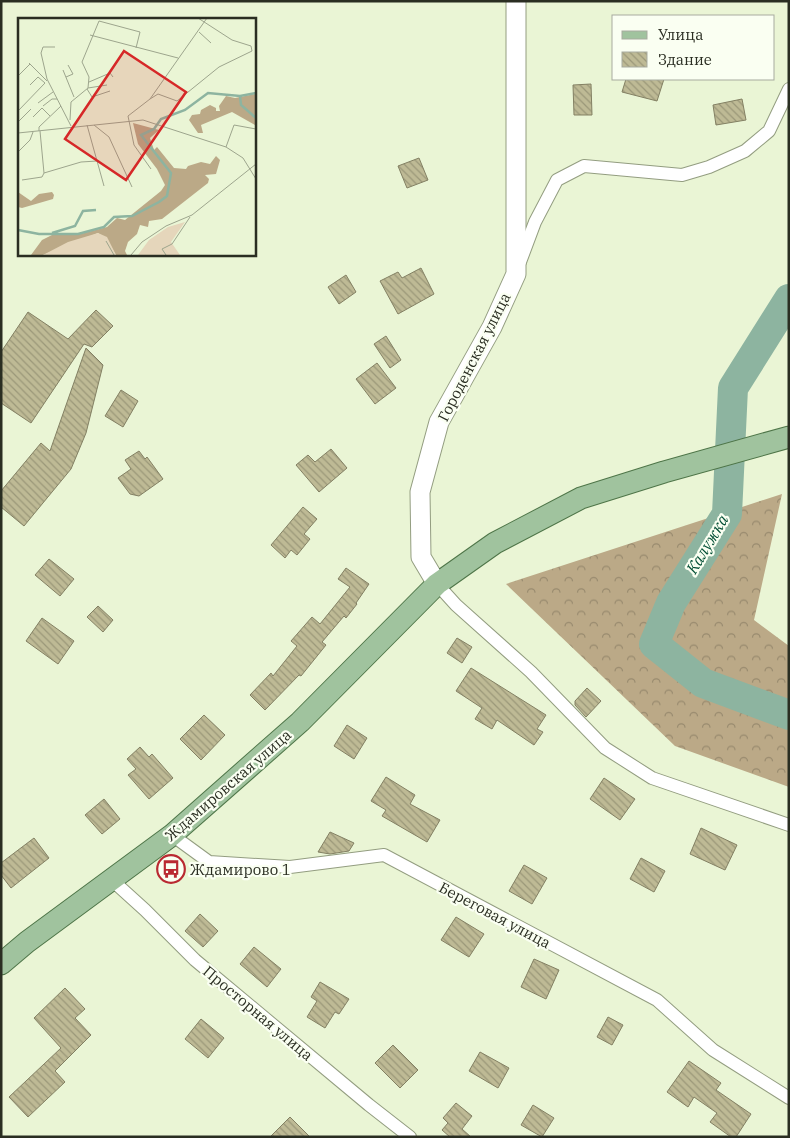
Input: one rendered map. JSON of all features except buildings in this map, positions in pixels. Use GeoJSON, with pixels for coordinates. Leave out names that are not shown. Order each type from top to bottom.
{"type":"FeatureCollection","features":[{"type":"Feature","properties":{"kind":"main road","name":"Ждамировская улица"},"geometry":{"type":"LineString","coordinates":[[1,964],[172,835],[300,722],[437,584],[495,543],[580,498],[789,437]]}},
{"type":"Feature","properties":{"kind":"street","name":"Городенская улица"},"geometry":{"type":"LineString","coordinates":[[516,1],[514,169],[516,274]]}},
{"type":"Feature","properties":{"kind":"street","name":"Городенская улица"},"geometry":{"type":"LineString","coordinates":[[437,584],[421,557],[420,492],[439,422],[492,327],[516,274],[535,222],[557,180],[584,166],[682,175],[709,167],[746,151],[769,131],[789,89]]}},
{"type":"Feature","properties":{"kind":"street"},"geometry":{"type":"LineString","coordinates":[[437,584],[456,605],[531,672],[605,748],[652,778],[789,826]]}},
{"type":"Feature","properties":{"kind":"street","name":"Береговая улица"},"geometry":{"type":"LineString","coordinates":[[172,835],[209,862],[290,867],[384,855],[657,1000],[713,1050],[789,1098]]}},
{"type":"Feature","properties":{"kind":"street","name":"Просторная улица"},"geometry":{"type":"LineString","coordinates":[[112,881],[145,910],[195,960],[410,1137]]}},
{"type":"Feature","properties":{"kind":"green space"},"geometry":{"type":"Polygon","coordinates":[[[782,494],[754,620],[789,646],[789,787],[675,746],[506,584],[782,494]]]}},
{"type":"Feature","properties":{"kind":"waterway","name":"Калужка"},"geometry":{"type":"LineString","coordinates":[[789,299],[733,388],[727,514],[671,603],[654,644],[703,683],[789,715]]}},
{"type":"Feature","properties":{"kind":"place","name":"Ждамирово 1"},"geometry":{"type":"Point","coordinates":[171,869]}}]}
